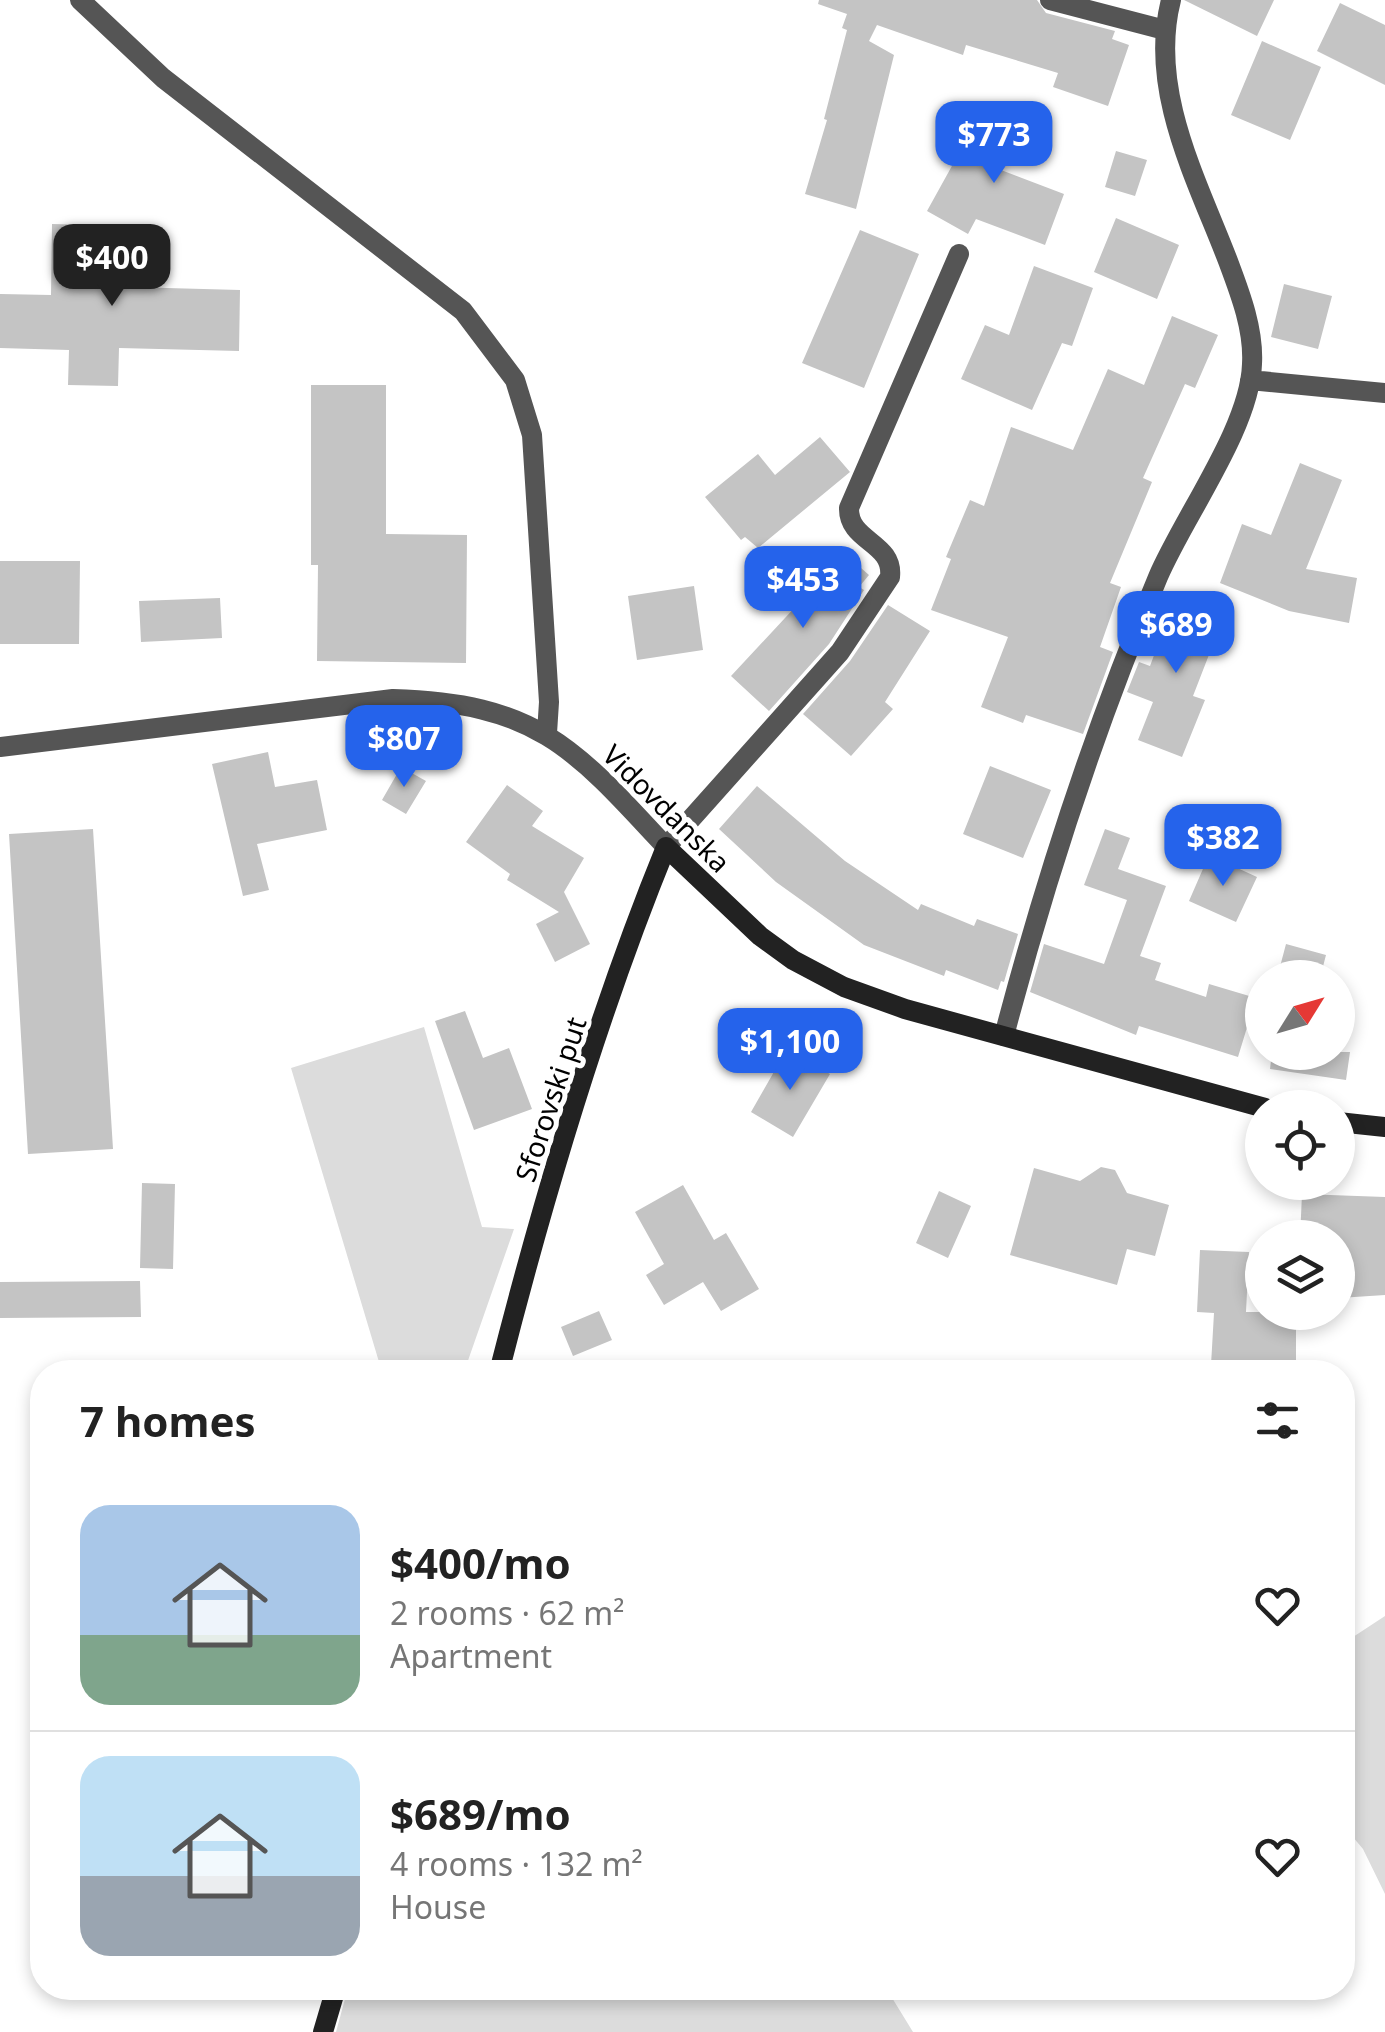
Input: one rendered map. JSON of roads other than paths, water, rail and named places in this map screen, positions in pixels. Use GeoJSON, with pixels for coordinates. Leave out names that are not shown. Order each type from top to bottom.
{"type":"FeatureCollection","features":[{"type":"Feature","properties":{"kind":"street"},"geometry":{"type":"LineString","coordinates":[[80,0],[163,78],[463,312],[516,380],[532,435],[547,733]]}},
{"type":"Feature","properties":{"kind":"street"},"geometry":{"type":"LineString","coordinates":[[1050,0],[1165,30]]}},
{"type":"Feature","properties":{"kind":"street"},"geometry":{"type":"LineString","coordinates":[[1004,1036],[1041,898],[1110,698],[1160,573],[1224,446],[1250,380],[1251,336],[1237,284],[1176,126],[1166,78],[1165,30],[1171,0]]}},
{"type":"Feature","properties":{"kind":"street"},"geometry":{"type":"LineString","coordinates":[[666,846],[840,652],[890,577],[892,563],[855,530],[848,520],[849,508],[959,254]]}},
{"type":"Feature","properties":{"kind":"street"},"geometry":{"type":"LineString","coordinates":[[1250,380],[1385,392]]}},
{"type":"Feature","properties":{"kind":"street","name":"Vidovdanska"},"geometry":{"type":"LineString","coordinates":[[0,747],[393,699],[429,700],[495,711],[547,733],[608,784],[760,936],[793,960],[844,987],[905,1009],[1245,1102]]}},
{"type":"Feature","properties":{"kind":"street","name":"Sforovski put"},"geometry":{"type":"LineString","coordinates":[[502,1360],[546,1203],[635,922],[666,846]]}},
{"type":"Feature","properties":{"kind":"street"},"geometry":{"type":"LineString","coordinates":[[1355,1124],[1385,1127]]}},
{"type":"Feature","properties":{"kind":"street"},"geometry":{"type":"LineString","coordinates":[[322,2032],[332,2000]]}}]}
